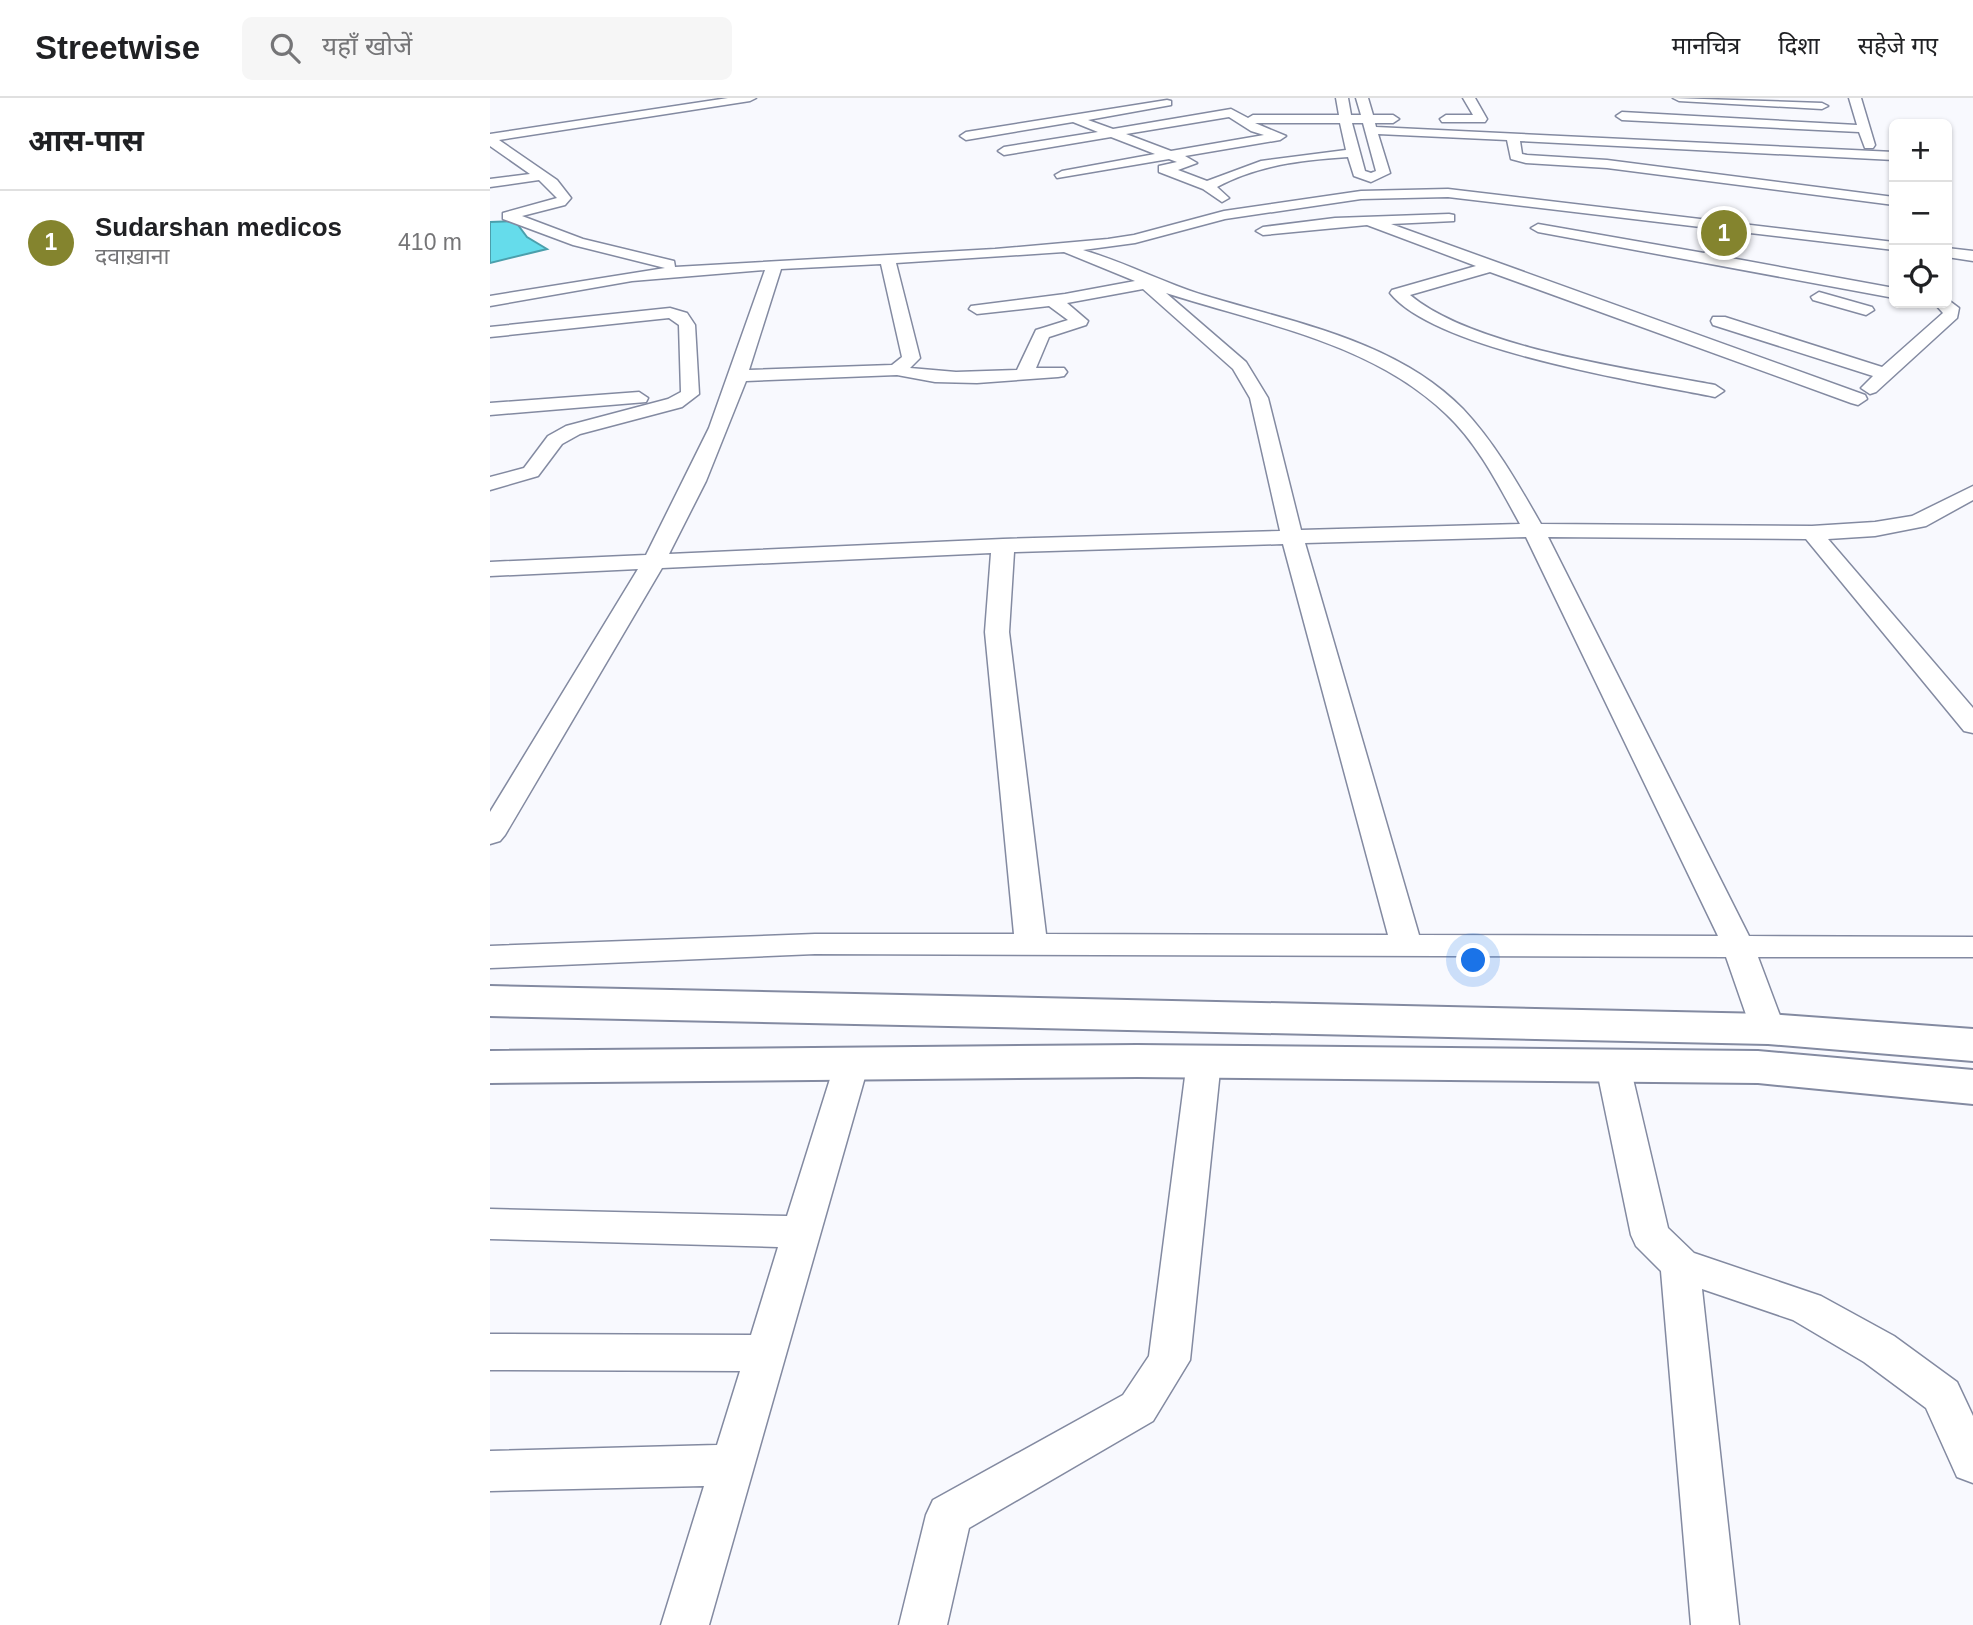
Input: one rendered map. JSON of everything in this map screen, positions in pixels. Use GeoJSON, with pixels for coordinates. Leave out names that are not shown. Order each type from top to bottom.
{"type":"FeatureCollection","features":[{"type":"Feature","properties":{"kind":"main road"},"geometry":{"type":"LineString","coordinates":[[490,1001],[1768,1029],[1973,1045]]}},
{"type":"Feature","properties":{"kind":"main road"},"geometry":{"type":"LineString","coordinates":[[490,1067],[1204,1061],[1758,1067],[1973,1087]]}},
{"type":"Feature","properties":{"kind":"street"},"geometry":{"type":"LineString","coordinates":[[490,139],[750,98]]}},
{"type":"Feature","properties":{"kind":"street"},"geometry":{"type":"LineString","coordinates":[[1342,98],[1359,173],[1371,178],[1383,173],[1363,98]]}},
{"type":"Feature","properties":{"kind":"street"},"geometry":{"type":"LineString","coordinates":[[1369,125],[1424,119],[1487,119],[1469,98]]}},
{"type":"Feature","properties":{"kind":"street"},"geometry":{"type":"LineString","coordinates":[[1679,98],[1831,107]]}},
{"type":"Feature","properties":{"kind":"street"},"geometry":{"type":"LineString","coordinates":[[1737,101],[1738,122]]}},
{"type":"Feature","properties":{"kind":"street"},"geometry":{"type":"LineString","coordinates":[[966,135],[1177,102]]}},
{"type":"Feature","properties":{"kind":"street"},"geometry":{"type":"LineString","coordinates":[[1845,107],[1857,103],[1872,155]]}},
{"type":"Feature","properties":{"kind":"street"},"geometry":{"type":"LineString","coordinates":[[1607,164],[1623,112],[1864,129]]}},
{"type":"Feature","properties":{"kind":"street"},"geometry":{"type":"LineString","coordinates":[[1017,159],[1131,140],[1239,113]]}},
{"type":"Feature","properties":{"kind":"street"},"geometry":{"type":"LineString","coordinates":[[1004,151],[1239,113],[1286,138],[1058,169],[1149,146],[1239,113]]}},
{"type":"Feature","properties":{"kind":"street"},"geometry":{"type":"LineString","coordinates":[[985,142],[1093,125],[1239,113],[1514,136],[1889,156]]}},
{"type":"Feature","properties":{"kind":"street"},"geometry":{"type":"LineString","coordinates":[[1073,118],[1191,163]]}},
{"type":"Feature","properties":{"kind":"street"},"geometry":{"type":"LineString","coordinates":[[1514,136],[1516,156],[1526,159],[1607,164],[1889,200]]}},
{"type":"Feature","properties":{"kind":"street"},"geometry":{"type":"LineString","coordinates":[[490,139],[541,176],[564,198],[560,202],[509,216],[578,242],[695,269]]}},
{"type":"Feature","properties":{"kind":"street"},"geometry":{"type":"LineString","coordinates":[[1079,184],[1297,145],[1352,148]]}},
{"type":"Feature","properties":{"kind":"street"},"geometry":{"type":"LineString","coordinates":[[1208,186],[1261,164],[1352,148]]}},
{"type":"Feature","properties":{"kind":"street"},"geometry":{"type":"LineString","coordinates":[[1776,158],[1831,165],[1839,153]]}},
{"type":"Feature","properties":{"kind":"street"},"geometry":{"type":"LineString","coordinates":[[490,161],[515,158]]}},
{"type":"Feature","properties":{"kind":"street"},"geometry":{"type":"LineString","coordinates":[[1164,169],[1208,186],[1237,213]]}},
{"type":"Feature","properties":{"kind":"street"},"geometry":{"type":"LineString","coordinates":[[1511,169],[1561,176]]}},
{"type":"Feature","properties":{"kind":"street"},"geometry":{"type":"LineString","coordinates":[[1626,214],[1668,172]]}},
{"type":"Feature","properties":{"kind":"street"},"geometry":{"type":"LineString","coordinates":[[1776,232],[1824,174]]}},
{"type":"Feature","properties":{"kind":"street"},"geometry":{"type":"LineString","coordinates":[[490,183],[541,176]]}},
{"type":"Feature","properties":{"kind":"street"},"geometry":{"type":"LineString","coordinates":[[1371,178],[1377,194]]}},
{"type":"Feature","properties":{"kind":"street"},"geometry":{"type":"LineString","coordinates":[[490,300],[632,276],[695,269],[774,267],[1061,248],[1135,239],[1167,228],[1237,213],[1377,194],[1448,192],[1889,245]]}},
{"type":"Feature","properties":{"kind":"street"},"geometry":{"type":"LineString","coordinates":[[502,202],[560,193]]}},
{"type":"Feature","properties":{"kind":"street"},"geometry":{"type":"LineString","coordinates":[[1263,231],[1369,221],[1450,218]]}},
{"type":"Feature","properties":{"kind":"street"},"geometry":{"type":"LineString","coordinates":[[1369,221],[1852,406],[1951,314],[1951,308]]}},
{"type":"Feature","properties":{"kind":"street"},"geometry":{"type":"LineString","coordinates":[[1538,228],[1889,293]]}},
{"type":"Feature","properties":{"kind":"street"},"geometry":{"type":"LineString","coordinates":[[1707,258],[1747,229]]}},
{"type":"Feature","properties":{"kind":"street"},"geometry":{"type":"LineString","coordinates":[[1135,239],[1140,277],[1153,293],[1240,366],[1259,398],[1292,537],[1406,944]]}},
{"type":"Feature","properties":{"kind":"street"},"geometry":{"type":"LineString","coordinates":[[1061,248],[1162,287],[1296,327],[1374,358],[1422,385],[1454,411],[1507,483],[1534,530],[1738,945],[1768,1029]]}},
{"type":"Feature","properties":{"kind":"street"},"geometry":{"type":"LineString","coordinates":[[1952,254],[1973,256]]}},
{"type":"Feature","properties":{"kind":"street"},"geometry":{"type":"LineString","coordinates":[[888,260],[911,358],[897,370]]}},
{"type":"Feature","properties":{"kind":"street"},"geometry":{"type":"LineString","coordinates":[[1746,266],[1745,271],[1765,280],[1861,314],[1889,294]]}},
{"type":"Feature","properties":{"kind":"street"},"geometry":{"type":"LineString","coordinates":[[490,835],[656,560],[719,430],[774,267]]}},
{"type":"Feature","properties":{"kind":"street"},"geometry":{"type":"LineString","coordinates":[[1491,267],[1398,293],[1409,305],[1470,334],[1567,360],[1715,391]]}},
{"type":"Feature","properties":{"kind":"street"},"geometry":{"type":"LineString","coordinates":[[977,309],[1052,300],[1140,277]]}},
{"type":"Feature","properties":{"kind":"street"},"geometry":{"type":"LineString","coordinates":[[1024,374],[1042,334],[1080,321],[1052,300]]}},
{"type":"Feature","properties":{"kind":"street"},"geometry":{"type":"LineString","coordinates":[[490,332],[670,313],[681,317],[687,325],[690,394]]}},
{"type":"Feature","properties":{"kind":"street"},"geometry":{"type":"LineString","coordinates":[[1719,321],[1886,374]]}},
{"type":"Feature","properties":{"kind":"street"},"geometry":{"type":"LineString","coordinates":[[490,409],[690,394],[737,383],[897,370],[929,376],[1058,372]]}},
{"type":"Feature","properties":{"kind":"street"},"geometry":{"type":"LineString","coordinates":[[490,484],[531,471],[555,440],[573,430],[675,403],[690,394]]}},
{"type":"Feature","properties":{"kind":"street"},"geometry":{"type":"LineString","coordinates":[[490,569],[1003,546],[1534,530],[1812,533],[1875,528],[1918,521],[1969,500]]}},
{"type":"Feature","properties":{"kind":"street"},"geometry":{"type":"LineString","coordinates":[[1812,533],[1973,725]]}},
{"type":"Feature","properties":{"kind":"street"},"geometry":{"type":"LineString","coordinates":[[1003,546],[998,632],[1031,944]]}},
{"type":"Feature","properties":{"kind":"street"},"geometry":{"type":"LineString","coordinates":[[490,957],[815,944],[1973,947]]}},
{"type":"Feature","properties":{"kind":"street"},"geometry":{"type":"LineString","coordinates":[[923,1625],[948,1515],[1138,1408],[1169,1360],[1204,1061]]}},
{"type":"Feature","properties":{"kind":"street"},"geometry":{"type":"LineString","coordinates":[[685,1625],[852,1063]]}},
{"type":"Feature","properties":{"kind":"street"},"geometry":{"type":"LineString","coordinates":[[1613,1066],[1650,1235],[1680,1265],[1807,1308],[1879,1349],[1942,1395],[1973,1463]]}},
{"type":"Feature","properties":{"kind":"street"},"geometry":{"type":"LineString","coordinates":[[490,1224],[801,1232]]}},
{"type":"Feature","properties":{"kind":"street"},"geometry":{"type":"LineString","coordinates":[[1680,1265],[1715,1625]]}},
{"type":"Feature","properties":{"kind":"street"},"geometry":{"type":"LineString","coordinates":[[490,1352],[766,1353]]}},
{"type":"Feature","properties":{"kind":"street"},"geometry":{"type":"LineString","coordinates":[[490,1471],[732,1465]]}},
{"type":"Feature","properties":{"kind":"water"},"geometry":{"type":"Polygon","coordinates":[[[515,221],[527,237],[547,249],[490,263],[490,222],[515,221]]]}},
{"type":"Feature","properties":{"kind":"place","name":"Sudarshan medicos"},"geometry":{"type":"Point","coordinates":[1724,233]}}]}
